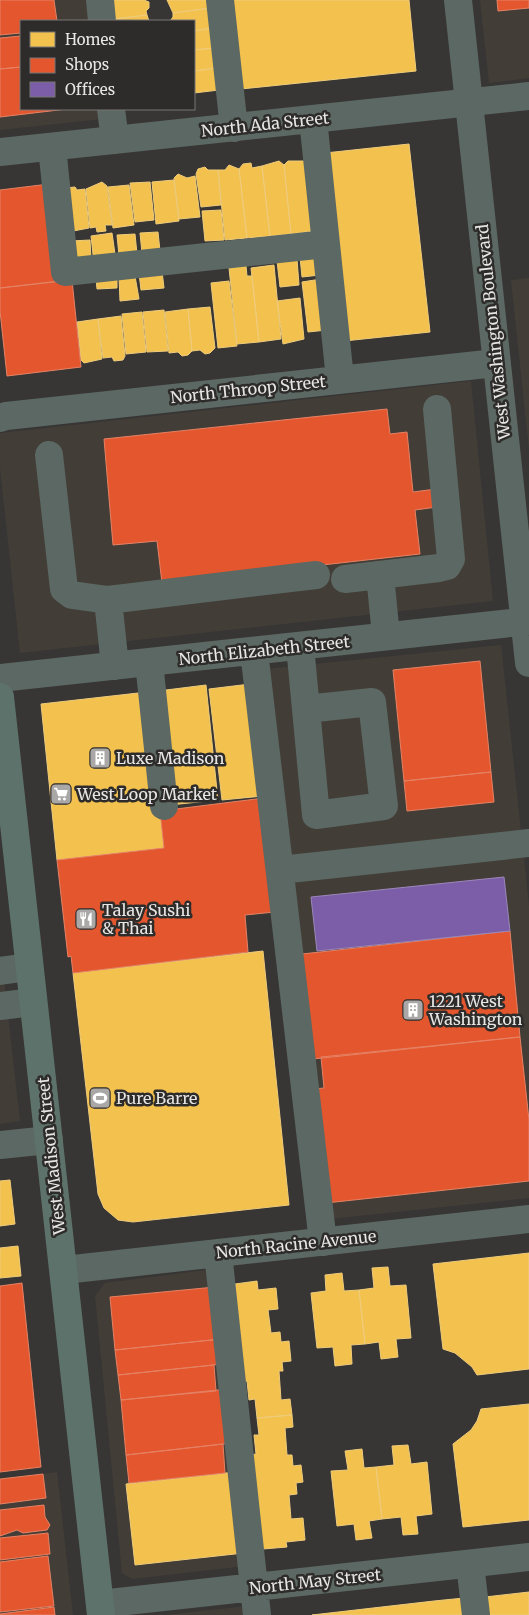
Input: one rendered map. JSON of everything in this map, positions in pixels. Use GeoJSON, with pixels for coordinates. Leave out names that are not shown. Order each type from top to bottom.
{"type":"FeatureCollection","features":[{"type":"Feature","properties":{"kind":"main road","name":"West Madison Street"},"geometry":{"type":"LineString","coordinates":[[0,697],[101,1610]]}},
{"type":"Feature","properties":{"kind":"street"},"geometry":{"type":"LineString","coordinates":[[100,0],[102,20]]}},
{"type":"Feature","properties":{"kind":"street"},"geometry":{"type":"LineString","coordinates":[[220,0],[234,128]]}},
{"type":"Feature","properties":{"kind":"street","name":"West Washington Boulevard"},"geometry":{"type":"LineString","coordinates":[[458,0],[496,362],[527,622],[529,663]]}},
{"type":"Feature","properties":{"kind":"street","name":"North Ada Street"},"geometry":{"type":"LineString","coordinates":[[0,152],[529,96]]}},
{"type":"Feature","properties":{"kind":"street"},"geometry":{"type":"LineString","coordinates":[[111,110],[115,140]]}},
{"type":"Feature","properties":{"kind":"street"},"geometry":{"type":"LineString","coordinates":[[313,119],[340,379]]}},
{"type":"Feature","properties":{"kind":"street"},"geometry":{"type":"LineString","coordinates":[[52,147],[65,272],[326,244]]}},
{"type":"Feature","properties":{"kind":"street","name":"North Throop Street"},"geometry":{"type":"LineString","coordinates":[[0,418],[496,362]]}},
{"type":"Feature","properties":{"kind":"street"},"geometry":{"type":"LineString","coordinates":[[345,579],[439,568],[447,566],[452,560],[437,409]]}},
{"type":"Feature","properties":{"kind":"street"},"geometry":{"type":"LineString","coordinates":[[49,456],[64,589],[72,595],[108,600],[316,574]]}},
{"type":"Feature","properties":{"kind":"street"},"geometry":{"type":"LineString","coordinates":[[380,575],[386,636]]}},
{"type":"Feature","properties":{"kind":"street"},"geometry":{"type":"LineString","coordinates":[[108,600],[115,666]]}},
{"type":"Feature","properties":{"kind":"street","name":"North Elizabeth Street"},"geometry":{"type":"LineString","coordinates":[[0,678],[527,622]]}},
{"type":"Feature","properties":{"kind":"street"},"geometry":{"type":"LineString","coordinates":[[300,646],[306,709],[316,814],[384,806],[372,702],[306,709]]}},
{"type":"Feature","properties":{"kind":"street"},"geometry":{"type":"LineString","coordinates":[[254,651],[322,1242]]}},
{"type":"Feature","properties":{"kind":"street"},"geometry":{"type":"LineString","coordinates":[[149,662],[164,806]]}},
{"type":"Feature","properties":{"kind":"street"},"geometry":{"type":"LineString","coordinates":[[280,870],[529,843]]}},
{"type":"Feature","properties":{"kind":"street"},"geometry":{"type":"LineString","coordinates":[[0,971],[29,968]]}},
{"type":"Feature","properties":{"kind":"street"},"geometry":{"type":"LineString","coordinates":[[0,1006],[33,1002]]}},
{"type":"Feature","properties":{"kind":"street"},"geometry":{"type":"LineString","coordinates":[[0,1145],[49,1140]]}},
{"type":"Feature","properties":{"kind":"street","name":"North Racine Avenue"},"geometry":{"type":"LineString","coordinates":[[64,1270],[529,1220]]}},
{"type":"Feature","properties":{"kind":"street"},"geometry":{"type":"LineString","coordinates":[[218,1253],[257,1615]]}},
{"type":"Feature","properties":{"kind":"street","name":"North May Street"},"geometry":{"type":"LineString","coordinates":[[101,1610],[254,1588],[529,1557]]}},
{"type":"Feature","properties":{"kind":"street"},"geometry":{"type":"LineString","coordinates":[[470,1564],[476,1615]]}},
{"type":"Feature","properties":{"kind":"shaded area"},"geometry":{"type":"Polygon","coordinates":[[[0,0],[100,0],[102,20],[20,20],[20,110],[111,110],[112,118],[0,130],[0,0]]]}},
{"type":"Feature","properties":{"kind":"shaded area"},"geometry":{"type":"Polygon","coordinates":[[[480,0],[529,0],[529,78],[489,83],[480,0]]]}},
{"type":"Feature","properties":{"kind":"shaded area"},"geometry":{"type":"Polygon","coordinates":[[[529,278],[529,450],[511,280],[529,278]]]}},
{"type":"Feature","properties":{"kind":"shaded area"},"geometry":{"type":"Polygon","coordinates":[[[471,381],[493,601],[20,653],[0,468],[0,433],[471,381]]]}},
{"type":"Feature","properties":{"kind":"shaded area"},"geometry":{"type":"Polygon","coordinates":[[[501,645],[529,905],[529,1198],[320,1220],[256,670],[501,645]]]}},
{"type":"Feature","properties":{"kind":"shaded area"},"geometry":{"type":"Polygon","coordinates":[[[3,970],[20,1121],[0,1124],[0,971],[3,970]]]}},
{"type":"Feature","properties":{"kind":"shaded area"},"geometry":{"type":"Polygon","coordinates":[[[222,1268],[254,1565],[132,1579],[122,1573],[95,1296],[105,1283],[222,1268]]]}},
{"type":"Feature","properties":{"kind":"shaded area"},"geometry":{"type":"Polygon","coordinates":[[[57,1472],[73,1615],[0,1615],[0,1479],[57,1472]]]}},
{"type":"Feature","properties":{"kind":"shaded area"},"geometry":{"type":"Polygon","coordinates":[[[256,1605],[257,1615],[165,1615],[256,1605]]]}},
{"type":"Feature","properties":{"kind":"building: Homes"},"geometry":{"type":"Polygon","coordinates":[[[112,0],[144,0],[149,2],[149,8],[146,11],[147,15],[106,20],[112,0]]]}},
{"type":"Feature","properties":{"kind":"building: Homes"},"geometry":{"type":"Polygon","coordinates":[[[167,0],[210,0],[211,8],[173,13],[167,0]]]}},
{"type":"Feature","properties":{"kind":"building: Homes"},"geometry":{"type":"Polygon","coordinates":[[[231,0],[409,0],[416,71],[241,89],[231,0]]]}},
{"type":"Feature","properties":{"kind":"building: Homes"},"geometry":{"type":"Polygon","coordinates":[[[211,8],[213,28],[195,31],[195,20],[171,20],[173,13],[211,8]]]}},
{"type":"Feature","properties":{"kind":"building: Homes"},"geometry":{"type":"Polygon","coordinates":[[[147,15],[149,20],[106,20],[147,15]]]}},
{"type":"Feature","properties":{"kind":"building: Homes"},"geometry":{"type":"Polygon","coordinates":[[[213,28],[215,48],[195,50],[195,31],[213,28]]]}},
{"type":"Feature","properties":{"kind":"building: Homes"},"geometry":{"type":"Polygon","coordinates":[[[215,48],[217,68],[195,71],[195,50],[215,48]]]}},
{"type":"Feature","properties":{"kind":"building: Homes"},"geometry":{"type":"Polygon","coordinates":[[[217,68],[219,90],[195,93],[195,71],[217,68]]]}},
{"type":"Feature","properties":{"kind":"building: Homes"},"geometry":{"type":"Polygon","coordinates":[[[409,144],[430,332],[344,341],[325,153],[409,144]]]}},
{"type":"Feature","properties":{"kind":"building: Homes"},"geometry":{"type":"Polygon","coordinates":[[[279,161],[284,165],[291,234],[270,236],[262,166],[279,161]]]}},
{"type":"Feature","properties":{"kind":"building: Homes"},"geometry":{"type":"Polygon","coordinates":[[[288,161],[306,161],[313,231],[291,234],[284,165],[288,161]]]}},
{"type":"Feature","properties":{"kind":"building: Homes"},"geometry":{"type":"Polygon","coordinates":[[[251,163],[252,168],[262,166],[270,236],[247,238],[239,169],[243,164],[251,163]]]}},
{"type":"Feature","properties":{"kind":"building: Homes"},"geometry":{"type":"Polygon","coordinates":[[[229,165],[239,169],[247,238],[225,240],[218,170],[225,170],[229,165]]]}},
{"type":"Feature","properties":{"kind":"building: Homes"},"geometry":{"type":"Polygon","coordinates":[[[205,167],[208,170],[218,170],[221,205],[201,207],[196,174],[198,169],[205,167]]]}},
{"type":"Feature","properties":{"kind":"building: Homes"},"geometry":{"type":"Polygon","coordinates":[[[178,174],[187,178],[195,176],[200,217],[179,219],[174,178],[178,174]]]}},
{"type":"Feature","properties":{"kind":"building: Homes"},"geometry":{"type":"Polygon","coordinates":[[[174,180],[179,221],[156,224],[152,182],[174,180]]]}},
{"type":"Feature","properties":{"kind":"building: Homes"},"geometry":{"type":"Polygon","coordinates":[[[102,182],[107,186],[112,225],[105,225],[106,231],[97,232],[96,227],[90,228],[86,189],[102,182]]]}},
{"type":"Feature","properties":{"kind":"building: Homes"},"geometry":{"type":"Polygon","coordinates":[[[150,182],[154,220],[135,222],[130,183],[150,182]]]}},
{"type":"Feature","properties":{"kind":"building: Homes"},"geometry":{"type":"Polygon","coordinates":[[[129,185],[134,225],[113,228],[108,187],[129,185]]]}},
{"type":"Feature","properties":{"kind":"building: Homes"},"geometry":{"type":"Polygon","coordinates":[[[75,187],[77,190],[85,189],[89,228],[68,232],[65,188],[75,187]]]}},
{"type":"Feature","properties":{"kind":"building: Homes"},"geometry":{"type":"Polygon","coordinates":[[[221,210],[224,240],[205,241],[202,211],[221,210]]]}},
{"type":"Feature","properties":{"kind":"building: Homes"},"geometry":{"type":"Polygon","coordinates":[[[158,232],[160,251],[142,253],[140,233],[158,232]]]}},
{"type":"Feature","properties":{"kind":"building: Homes"},"geometry":{"type":"Polygon","coordinates":[[[112,233],[116,261],[94,263],[91,236],[112,233]]]}},
{"type":"Feature","properties":{"kind":"building: Homes"},"geometry":{"type":"Polygon","coordinates":[[[135,234],[137,254],[119,256],[117,235],[135,234]]]}},
{"type":"Feature","properties":{"kind":"building: Homes"},"geometry":{"type":"Polygon","coordinates":[[[90,240],[91,259],[73,261],[71,241],[90,240]]]}},
{"type":"Feature","properties":{"kind":"building: Homes"},"geometry":{"type":"Polygon","coordinates":[[[319,256],[320,275],[302,277],[300,257],[319,256]]]}},
{"type":"Feature","properties":{"kind":"building: Homes"},"geometry":{"type":"Polygon","coordinates":[[[297,259],[299,285],[280,287],[277,261],[297,259]]]}},
{"type":"Feature","properties":{"kind":"building: Homes"},"geometry":{"type":"Polygon","coordinates":[[[274,265],[281,339],[259,342],[251,268],[274,265]]]}},
{"type":"Feature","properties":{"kind":"building: Homes"},"geometry":{"type":"Polygon","coordinates":[[[246,266],[247,276],[252,276],[259,342],[237,344],[229,268],[246,266]]]}},
{"type":"Feature","properties":{"kind":"building: Homes"},"geometry":{"type":"Polygon","coordinates":[[[162,271],[164,288],[141,290],[139,273],[162,271]]]}},
{"type":"Feature","properties":{"kind":"building: Homes"},"geometry":{"type":"Polygon","coordinates":[[[135,276],[139,299],[120,301],[119,277],[135,276]]]}},
{"type":"Feature","properties":{"kind":"building: Homes"},"geometry":{"type":"Polygon","coordinates":[[[117,277],[117,288],[97,289],[96,279],[117,277]]]}},
{"type":"Feature","properties":{"kind":"building: Homes"},"geometry":{"type":"Polygon","coordinates":[[[321,279],[327,330],[308,332],[302,282],[321,279]]]}},
{"type":"Feature","properties":{"kind":"building: Homes"},"geometry":{"type":"Polygon","coordinates":[[[229,281],[237,346],[218,348],[211,283],[229,281]]]}},
{"type":"Feature","properties":{"kind":"building: Homes"},"geometry":{"type":"Polygon","coordinates":[[[300,298],[304,339],[283,344],[277,301],[300,298]]]}},
{"type":"Feature","properties":{"kind":"building: Homes"},"geometry":{"type":"Polygon","coordinates":[[[210,307],[215,348],[210,353],[205,354],[200,350],[192,351],[188,309],[210,307]]]}},
{"type":"Feature","properties":{"kind":"building: Homes"},"geometry":{"type":"Polygon","coordinates":[[[188,309],[192,351],[188,355],[182,356],[178,352],[169,353],[165,312],[188,309]]]}},
{"type":"Feature","properties":{"kind":"building: Homes"},"geometry":{"type":"Polygon","coordinates":[[[164,310],[168,351],[147,352],[143,312],[164,310]]]}},
{"type":"Feature","properties":{"kind":"building: Homes"},"geometry":{"type":"Polygon","coordinates":[[[142,312],[146,352],[126,354],[122,314],[142,312]]]}},
{"type":"Feature","properties":{"kind":"building: Homes"},"geometry":{"type":"Polygon","coordinates":[[[121,316],[125,356],[123,360],[114,361],[112,357],[103,358],[98,319],[121,316]]]}},
{"type":"Feature","properties":{"kind":"building: Homes"},"geometry":{"type":"Polygon","coordinates":[[[98,319],[102,359],[84,363],[81,360],[77,322],[98,319]]]}},
{"type":"Feature","properties":{"kind":"building: Homes"},"geometry":{"type":"Polygon","coordinates":[[[250,684],[263,796],[222,800],[209,689],[250,684]]]}},
{"type":"Feature","properties":{"kind":"building: Homes"},"geometry":{"type":"Polygon","coordinates":[[[206,685],[218,800],[170,805],[158,691],[206,685]]]}},
{"type":"Feature","properties":{"kind":"building: Homes","name":"Luxe Madison"},"geometry":{"type":"Polygon","coordinates":[[[147,692],[164,848],[57,860],[41,704],[147,692]]]}},
{"type":"Feature","properties":{"kind":"building: Homes"},"geometry":{"type":"Polygon","coordinates":[[[263,951],[289,1205],[133,1222],[118,1220],[104,1208],[98,1194],[73,973],[263,951]]]}},
{"type":"Feature","properties":{"kind":"building: Homes"},"geometry":{"type":"Polygon","coordinates":[[[10,1180],[15,1224],[0,1226],[0,1181],[10,1180]]]}},
{"type":"Feature","properties":{"kind":"building: Homes"},"geometry":{"type":"Polygon","coordinates":[[[18,1246],[21,1276],[0,1278],[0,1248],[18,1246]]]}},
{"type":"Feature","properties":{"kind":"building: Homes"},"geometry":{"type":"Polygon","coordinates":[[[529,1253],[529,1369],[477,1375],[472,1367],[455,1353],[443,1349],[433,1264],[529,1253]]]}},
{"type":"Feature","properties":{"kind":"building: Homes"},"geometry":{"type":"Polygon","coordinates":[[[388,1267],[390,1286],[406,1285],[411,1338],[396,1339],[398,1357],[381,1359],[379,1342],[365,1344],[359,1290],[374,1288],[372,1268],[388,1267]]]}},
{"type":"Feature","properties":{"kind":"building: Homes"},"geometry":{"type":"Polygon","coordinates":[[[342,1273],[344,1291],[359,1290],[365,1344],[351,1345],[352,1364],[335,1366],[333,1347],[317,1348],[311,1293],[326,1291],[325,1275],[342,1273]]]}},
{"type":"Feature","properties":{"kind":"building: Homes"},"geometry":{"type":"Polygon","coordinates":[[[257,1281],[258,1290],[276,1288],[278,1309],[268,1310],[271,1333],[280,1332],[281,1342],[289,1341],[291,1361],[282,1362],[283,1371],[279,1371],[281,1400],[290,1399],[292,1415],[257,1418],[255,1399],[249,1400],[247,1381],[241,1382],[235,1284],[257,1281]]]}},
{"type":"Feature","properties":{"kind":"building: Homes"},"geometry":{"type":"Polygon","coordinates":[[[529,1404],[529,1520],[463,1527],[453,1444],[471,1430],[477,1421],[481,1409],[529,1404]]]}},
{"type":"Feature","properties":{"kind":"building: Homes"},"geometry":{"type":"Polygon","coordinates":[[[292,1415],[293,1427],[285,1428],[287,1455],[292,1455],[293,1466],[301,1465],[303,1482],[296,1483],[297,1494],[289,1495],[291,1519],[303,1518],[305,1540],[286,1542],[287,1547],[263,1549],[250,1455],[256,1454],[254,1435],[259,1435],[257,1418],[292,1415]]]}},
{"type":"Feature","properties":{"kind":"building: Homes"},"geometry":{"type":"Polygon","coordinates":[[[408,1445],[411,1464],[427,1462],[432,1514],[416,1516],[418,1534],[403,1535],[401,1517],[382,1519],[376,1467],[394,1465],[392,1446],[408,1445]]]}},
{"type":"Feature","properties":{"kind":"building: Homes"},"geometry":{"type":"Polygon","coordinates":[[[362,1449],[364,1468],[376,1467],[382,1519],[369,1521],[372,1538],[356,1540],[354,1524],[337,1526],[331,1471],[348,1470],[345,1451],[362,1449]]]}},
{"type":"Feature","properties":{"kind":"building: Homes"},"geometry":{"type":"Polygon","coordinates":[[[235,1472],[244,1553],[135,1565],[126,1484],[235,1472]]]}},
{"type":"Feature","properties":{"kind":"building: Homes"},"geometry":{"type":"Polygon","coordinates":[[[529,1592],[529,1615],[478,1615],[476,1598],[529,1592]]]}},
{"type":"Feature","properties":{"kind":"building: Homes"},"geometry":{"type":"Polygon","coordinates":[[[464,1598],[466,1615],[312,1615],[434,1601],[464,1598]]]}},
{"type":"Feature","properties":{"kind":"building: Shops"},"geometry":{"type":"Polygon","coordinates":[[[0,0],[54,0],[57,20],[20,20],[20,33],[0,35],[0,0]]]}},
{"type":"Feature","properties":{"kind":"building: Shops"},"geometry":{"type":"Polygon","coordinates":[[[497,0],[529,0],[529,8],[498,11],[497,0]]]}},
{"type":"Feature","properties":{"kind":"building: Shops"},"geometry":{"type":"Polygon","coordinates":[[[20,36],[20,67],[0,69],[0,38],[20,36]]]}},
{"type":"Feature","properties":{"kind":"building: Shops"},"geometry":{"type":"Polygon","coordinates":[[[20,67],[20,110],[59,110],[0,117],[0,69],[20,67]]]}},
{"type":"Feature","properties":{"kind":"building: Shops"},"geometry":{"type":"Polygon","coordinates":[[[49,184],[59,281],[0,288],[0,190],[49,184]]]}},
{"type":"Feature","properties":{"kind":"building: Shops"},"geometry":{"type":"Polygon","coordinates":[[[72,280],[81,367],[7,376],[0,311],[0,288],[72,280]]]}},
{"type":"Feature","properties":{"kind":"building: Shops"},"geometry":{"type":"Polygon","coordinates":[[[387,409],[390,434],[407,432],[413,492],[436,489],[437,507],[415,510],[420,554],[162,583],[157,541],[113,545],[104,439],[387,409]]]}},
{"type":"Feature","properties":{"kind":"building: Shops"},"geometry":{"type":"Polygon","coordinates":[[[480,661],[491,772],[404,781],[393,670],[480,661]]]}},
{"type":"Feature","properties":{"kind":"building: Shops"},"geometry":{"type":"Polygon","coordinates":[[[491,772],[494,802],[407,811],[404,781],[491,772]]]}},
{"type":"Feature","properties":{"kind":"building: Shops"},"geometry":{"type":"Polygon","coordinates":[[[264,798],[275,912],[245,915],[248,952],[73,973],[71,956],[68,957],[57,860],[164,848],[160,811],[264,798]]]}},
{"type":"Feature","properties":{"kind":"building: Shops","name":"1221 West Washington"},"geometry":{"type":"Polygon","coordinates":[[[510,931],[520,1037],[313,1059],[302,954],[510,931]]]}},
{"type":"Feature","properties":{"kind":"building: Shops"},"geometry":{"type":"Polygon","coordinates":[[[520,1037],[529,1120],[529,1181],[326,1203],[314,1089],[324,1088],[321,1057],[520,1037]]]}},
{"type":"Feature","properties":{"kind":"building: Shops"},"geometry":{"type":"Polygon","coordinates":[[[22,1283],[41,1467],[0,1472],[0,1286],[22,1283]]]}},
{"type":"Feature","properties":{"kind":"building: Shops"},"geometry":{"type":"Polygon","coordinates":[[[215,1287],[221,1339],[115,1350],[110,1297],[215,1287]]]}},
{"type":"Feature","properties":{"kind":"building: Shops"},"geometry":{"type":"Polygon","coordinates":[[[221,1339],[223,1364],[118,1375],[115,1350],[221,1339]]]}},
{"type":"Feature","properties":{"kind":"building: Shops"},"geometry":{"type":"Polygon","coordinates":[[[214,1365],[216,1391],[121,1400],[118,1375],[214,1365]]]}},
{"type":"Feature","properties":{"kind":"building: Shops"},"geometry":{"type":"Polygon","coordinates":[[[227,1389],[232,1443],[126,1455],[121,1400],[227,1389]]]}},
{"type":"Feature","properties":{"kind":"building: Shops"},"geometry":{"type":"Polygon","coordinates":[[[223,1444],[225,1473],[129,1483],[126,1455],[223,1444]]]}},
{"type":"Feature","properties":{"kind":"building: Shops"},"geometry":{"type":"Polygon","coordinates":[[[43,1474],[46,1498],[0,1504],[0,1479],[43,1474]]]}},
{"type":"Feature","properties":{"kind":"building: Shops"},"geometry":{"type":"Polygon","coordinates":[[[44,1505],[45,1517],[50,1525],[47,1530],[23,1533],[17,1530],[0,1536],[0,1510],[44,1505]]]}},
{"type":"Feature","properties":{"kind":"building: Shops"},"geometry":{"type":"Polygon","coordinates":[[[48,1533],[50,1554],[0,1560],[0,1538],[48,1533]]]}},
{"type":"Feature","properties":{"kind":"building: Shops"},"geometry":{"type":"Polygon","coordinates":[[[48,1556],[54,1606],[0,1612],[0,1562],[48,1556]]]}},
{"type":"Feature","properties":{"kind":"building: Shops"},"geometry":{"type":"Polygon","coordinates":[[[54,1607],[55,1615],[0,1615],[0,1614],[54,1607]]]}},
{"type":"Feature","properties":{"kind":"building: Offices"},"geometry":{"type":"Polygon","coordinates":[[[504,877],[510,931],[317,951],[311,897],[504,877]]]}},
{"type":"Feature","properties":{"kind":"place","name":"Luxe Madison"},"geometry":{"type":"Point","coordinates":[100,758]}},
{"type":"Feature","properties":{"kind":"place","name":"West Loop Market"},"geometry":{"type":"Point","coordinates":[61,794]}},
{"type":"Feature","properties":{"kind":"place","name":"Talay Sushi & Thai"},"geometry":{"type":"Point","coordinates":[86,919]}},
{"type":"Feature","properties":{"kind":"place","name":"1221 West Washington"},"geometry":{"type":"Point","coordinates":[413,1010]}},
{"type":"Feature","properties":{"kind":"place","name":"Pure Barre"},"geometry":{"type":"Point","coordinates":[100,1098]}}]}
